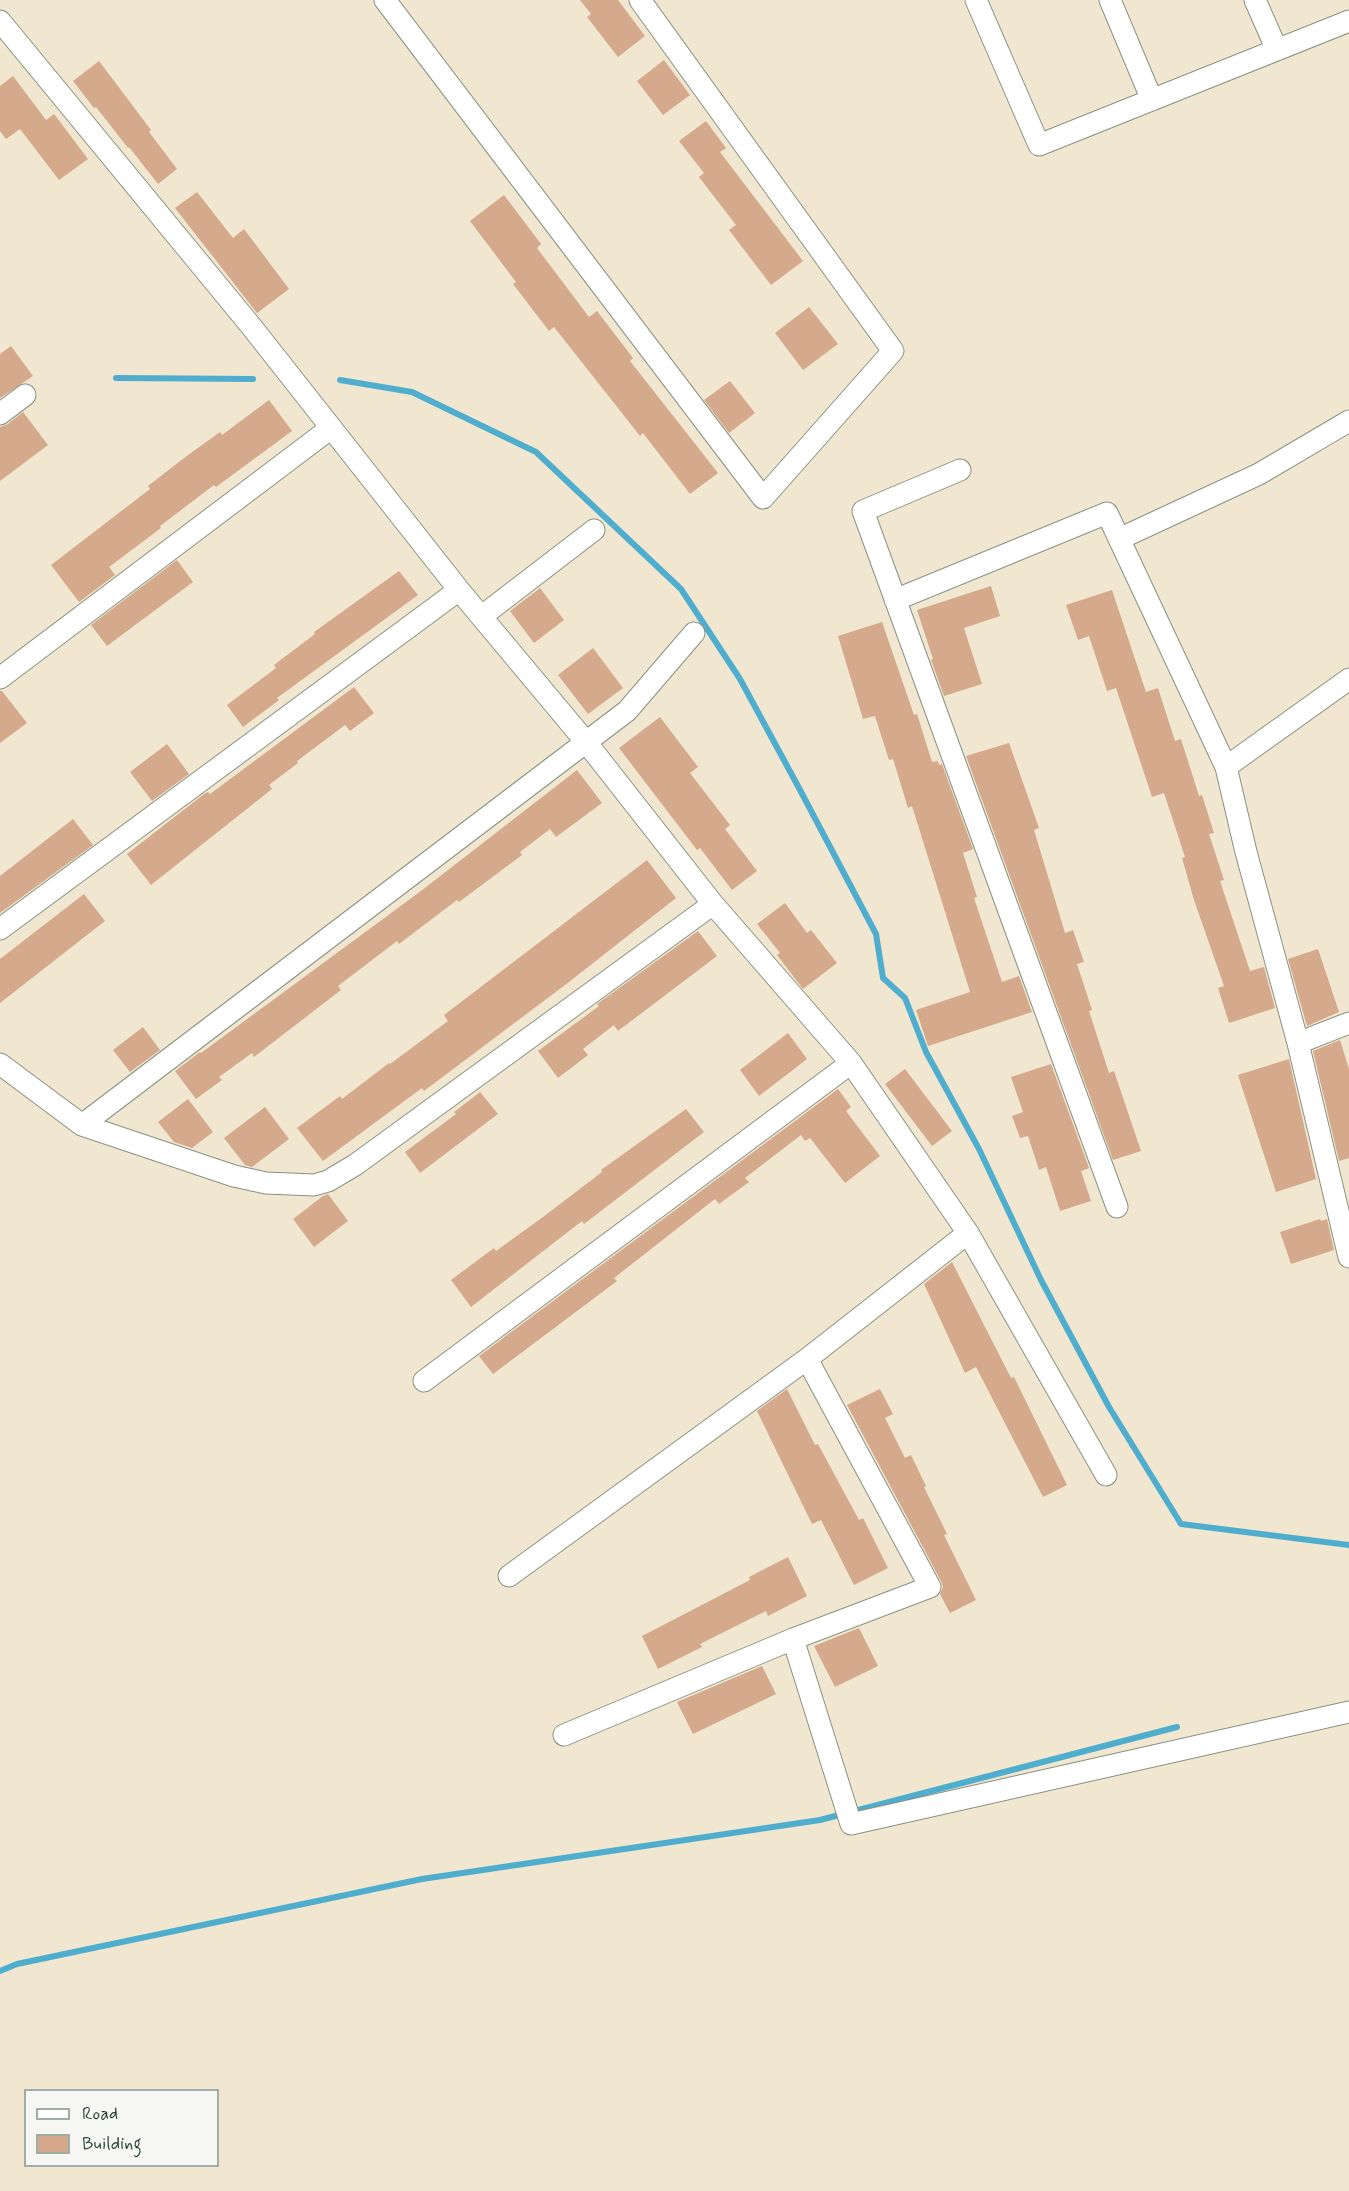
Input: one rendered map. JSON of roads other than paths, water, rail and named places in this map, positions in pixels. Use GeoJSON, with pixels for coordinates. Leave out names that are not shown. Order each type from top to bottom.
{"type":"FeatureCollection","features":[{"type":"Feature","properties":{"kind":"street"},"geometry":{"type":"LineString","coordinates":[[385,0],[763,498],[893,351],[640,0]]}},
{"type":"Feature","properties":{"kind":"street"},"geometry":{"type":"LineString","coordinates":[[976,0],[1040,145],[1349,21]]}},
{"type":"Feature","properties":{"kind":"street"},"geometry":{"type":"LineString","coordinates":[[1110,0],[1152,100]]}},
{"type":"Feature","properties":{"kind":"street"},"geometry":{"type":"LineString","coordinates":[[1255,0],[1276,50]]}},
{"type":"Feature","properties":{"kind":"street"},"geometry":{"type":"LineString","coordinates":[[0,21],[250,326],[459,590],[586,742],[713,904],[851,1063],[968,1233],[1106,1475]]}},
{"type":"Feature","properties":{"kind":"street"},"geometry":{"type":"LineString","coordinates":[[0,414],[25,395]]}},
{"type":"Feature","properties":{"kind":"street"},"geometry":{"type":"LineString","coordinates":[[1119,539],[1258,474],[1349,421]]}},
{"type":"Feature","properties":{"kind":"street"},"geometry":{"type":"LineString","coordinates":[[0,678],[331,428]]}},
{"type":"Feature","properties":{"kind":"street"},"geometry":{"type":"LineString","coordinates":[[960,470],[863,511],[1118,1207]]}},
{"type":"Feature","properties":{"kind":"street"},"geometry":{"type":"LineString","coordinates":[[895,600],[1107,513],[1226,767],[1246,852],[1343,1201],[1349,1257]]}},
{"type":"Feature","properties":{"kind":"street"},"geometry":{"type":"LineString","coordinates":[[482,616],[594,530]]}},
{"type":"Feature","properties":{"kind":"street"},"geometry":{"type":"LineString","coordinates":[[0,929],[459,590]]}},
{"type":"Feature","properties":{"kind":"street"},"geometry":{"type":"LineString","coordinates":[[82,1125],[627,711],[694,633]]}},
{"type":"Feature","properties":{"kind":"street"},"geometry":{"type":"LineString","coordinates":[[1226,767],[1349,679]]}},
{"type":"Feature","properties":{"kind":"street"},"geometry":{"type":"LineString","coordinates":[[0,1064],[82,1125],[234,1176],[266,1183],[314,1185],[328,1181],[355,1165],[713,904]]}},
{"type":"Feature","properties":{"kind":"street"},"geometry":{"type":"LineString","coordinates":[[1298,1043],[1349,1023]]}},
{"type":"Feature","properties":{"kind":"street"},"geometry":{"type":"LineString","coordinates":[[424,1381],[851,1063]]}},
{"type":"Feature","properties":{"kind":"street"},"geometry":{"type":"LineString","coordinates":[[509,1576],[807,1359],[968,1233]]}},
{"type":"Feature","properties":{"kind":"street"},"geometry":{"type":"LineString","coordinates":[[564,1735],[793,1639],[930,1587],[807,1359]]}},
{"type":"Feature","properties":{"kind":"street"},"geometry":{"type":"LineString","coordinates":[[793,1639],[851,1824],[1349,1712]]}},
{"type":"Feature","properties":{"kind":"waterway"},"geometry":{"type":"LineString","coordinates":[[116,378],[253,379]]}},
{"type":"Feature","properties":{"kind":"waterway"},"geometry":{"type":"LineString","coordinates":[[340,380],[412,392],[536,452],[681,589],[740,679],[799,788],[876,934],[883,978],[905,998],[926,1052],[979,1149],[1041,1280],[1109,1407],[1181,1524],[1349,1545]]}},
{"type":"Feature","properties":{"kind":"waterway"},"geometry":{"type":"LineString","coordinates":[[0,1971],[17,1964],[422,1879],[820,1820],[1177,1727]]}}]}
